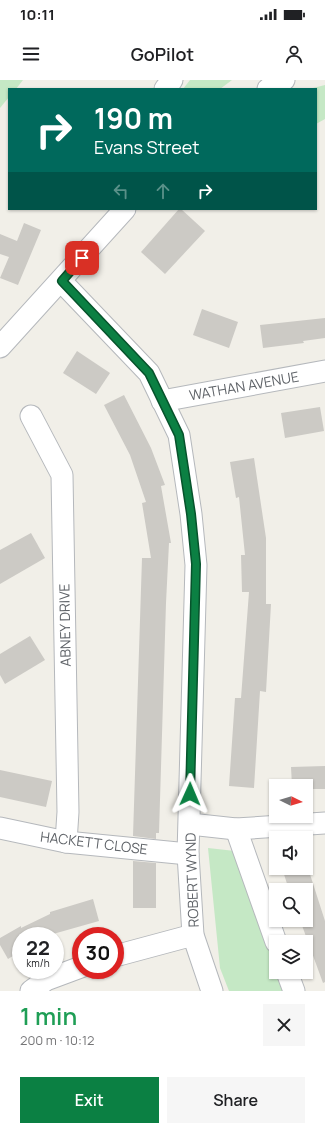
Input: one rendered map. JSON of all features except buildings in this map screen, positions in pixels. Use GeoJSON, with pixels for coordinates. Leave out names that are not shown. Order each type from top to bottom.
{"type":"FeatureCollection","features":[{"type":"Feature","properties":{"kind":"street"},"geometry":{"type":"LineString","coordinates":[[166,88],[172,80]]}},
{"type":"Feature","properties":{"kind":"street"},"geometry":{"type":"LineString","coordinates":[[270,88],[284,80]]}},
{"type":"Feature","properties":{"kind":"street"},"geometry":{"type":"LineString","coordinates":[[0,347],[62,281],[122,210]]}},
{"type":"Feature","properties":{"kind":"street","name":"ROBERT WYND"},"geometry":{"type":"LineString","coordinates":[[62,281],[149,373],[179,435],[191,514],[196,564],[188,854],[193,935],[212,991]]}},
{"type":"Feature","properties":{"kind":"street","name":"WATHAN AVENUE"},"geometry":{"type":"LineString","coordinates":[[162,401],[325,370]]}},
{"type":"Feature","properties":{"kind":"street","name":"ABNEY DRIVE"},"geometry":{"type":"LineString","coordinates":[[31,416],[62,475],[68,812],[66,842]]}},
{"type":"Feature","properties":{"kind":"street"},"geometry":{"type":"LineString","coordinates":[[190,824],[236,830],[325,823]]}},
{"type":"Feature","properties":{"kind":"street","name":"HACKETT CLOSE"},"geometry":{"type":"LineString","coordinates":[[0,828],[66,842],[188,854]]}},
{"type":"Feature","properties":{"kind":"street"},"geometry":{"type":"LineString","coordinates":[[236,830],[274,935]]}},
{"type":"Feature","properties":{"kind":"street"},"geometry":{"type":"LineString","coordinates":[[124,954],[193,935]]}},
{"type":"Feature","properties":{"kind":"street"},"geometry":{"type":"LineString","coordinates":[[31,991],[46,980],[72,970]]}},
{"type":"Feature","properties":{"kind":"street"},"geometry":{"type":"LineString","coordinates":[[290,979],[294,991]]}},
{"type":"Feature","properties":{"kind":"green space"},"geometry":{"type":"Polygon","coordinates":[[[0,80],[23,80],[17,88],[8,88],[8,98],[0,108],[0,80]]]}},
{"type":"Feature","properties":{"kind":"green space"},"geometry":{"type":"Polygon","coordinates":[[[190,80],[232,80],[221,88],[184,88],[190,80]]]}},
{"type":"Feature","properties":{"kind":"green space"},"geometry":{"type":"Polygon","coordinates":[[[325,85],[325,119],[317,123],[317,88],[313,88],[325,85]]]}},
{"type":"Feature","properties":{"kind":"green space"},"geometry":{"type":"Polygon","coordinates":[[[208,848],[235,851],[269,948],[269,979],[280,979],[284,991],[229,991],[220,968],[208,848]]]}},
{"type":"Feature","properties":{"kind":"route"},"geometry":{"type":"LineString","coordinates":[[82,258],[62,281],[149,373],[179,435],[191,514],[196,564],[190,794]]}}]}
